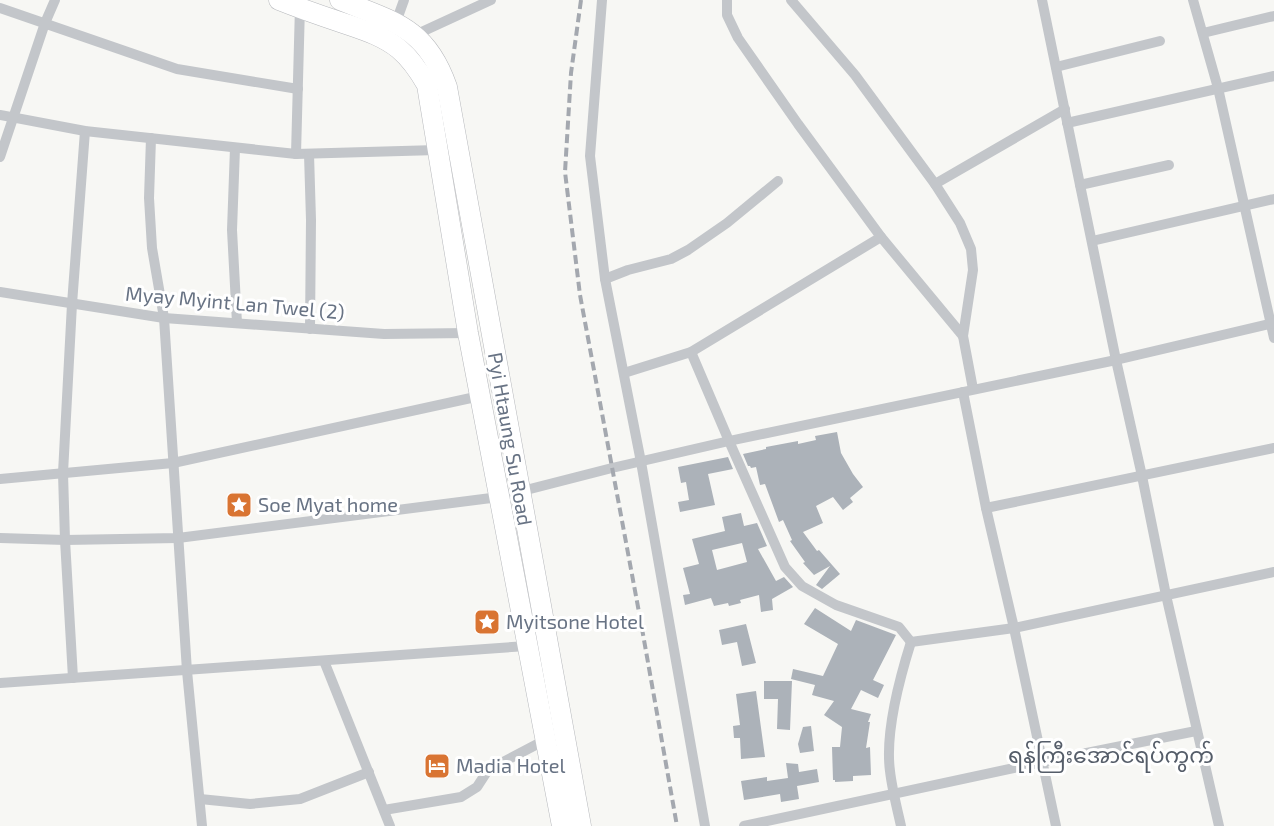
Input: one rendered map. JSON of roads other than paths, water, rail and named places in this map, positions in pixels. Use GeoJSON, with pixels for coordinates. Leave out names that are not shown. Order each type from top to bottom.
{"type":"FeatureCollection","features":[{"type":"Feature","properties":{"kind":"highway"},"geometry":{"type":"LineString","coordinates":[[279,0],[301,4],[390,42]]}},
{"type":"Feature","properties":{"kind":"highway","name":"Pyi Htaung Su Road"},"geometry":{"type":"LineString","coordinates":[[340,0],[395,22],[415,35],[432,54],[441,69],[447,87],[563,730],[571,823]]}},
{"type":"Feature","properties":{"kind":"highway","name":"Pyi Htaung Su Road"},"geometry":{"type":"LineString","coordinates":[[390,42],[407,56],[427,85],[468,333],[545,741],[571,823]]}},
{"type":"Feature","properties":{"kind":"highway"},"geometry":{"type":"LineString","coordinates":[[443,185],[464,184]]}},
{"type":"Feature","properties":{"kind":"highway"},"geometry":{"type":"LineString","coordinates":[[462,295],[484,294]]}},
{"type":"Feature","properties":{"kind":"street"},"geometry":{"type":"LineString","coordinates":[[0,157],[45,23],[55,0]]}},
{"type":"Feature","properties":{"kind":"street"},"geometry":{"type":"LineString","coordinates":[[390,42],[404,0]]}},
{"type":"Feature","properties":{"kind":"street"},"geometry":{"type":"LineString","coordinates":[[415,35],[491,0]]}},
{"type":"Feature","properties":{"kind":"street"},"geometry":{"type":"LineString","coordinates":[[602,0],[590,156],[605,279],[641,462],[705,826]]}},
{"type":"Feature","properties":{"kind":"street"},"geometry":{"type":"LineString","coordinates":[[727,0],[727,15],[738,38],[798,124],[881,237],[963,336]]}},
{"type":"Feature","properties":{"kind":"street"},"geometry":{"type":"LineString","coordinates":[[791,0],[855,75],[934,184],[960,223],[971,249],[973,270],[963,336],[968,390],[986,508],[1056,826]]}},
{"type":"Feature","properties":{"kind":"street"},"geometry":{"type":"LineString","coordinates":[[1043,0],[1166,595],[1219,826]]}},
{"type":"Feature","properties":{"kind":"street"},"geometry":{"type":"LineString","coordinates":[[1193,0],[1218,88],[1274,338]]}},
{"type":"Feature","properties":{"kind":"street"},"geometry":{"type":"LineString","coordinates":[[296,154],[301,4]]}},
{"type":"Feature","properties":{"kind":"street"},"geometry":{"type":"LineString","coordinates":[[0,8],[177,69],[298,89]]}},
{"type":"Feature","properties":{"kind":"street"},"geometry":{"type":"LineString","coordinates":[[1203,33],[1274,16]]}},
{"type":"Feature","properties":{"kind":"street"},"geometry":{"type":"LineString","coordinates":[[1056,67],[1160,40]]}},
{"type":"Feature","properties":{"kind":"street"},"geometry":{"type":"LineString","coordinates":[[1068,123],[1274,76]]}},
{"type":"Feature","properties":{"kind":"street"},"geometry":{"type":"LineString","coordinates":[[934,184],[1065,109]]}},
{"type":"Feature","properties":{"kind":"street"},"geometry":{"type":"LineString","coordinates":[[0,115],[86,131],[296,154],[437,150]]}},
{"type":"Feature","properties":{"kind":"street"},"geometry":{"type":"LineString","coordinates":[[73,678],[63,473],[72,304],[86,131]]}},
{"type":"Feature","properties":{"kind":"street"},"geometry":{"type":"LineString","coordinates":[[151,138],[148,198],[152,248],[164,318],[187,670],[202,826]]}},
{"type":"Feature","properties":{"kind":"street"},"geometry":{"type":"LineString","coordinates":[[235,148],[232,230],[237,323]]}},
{"type":"Feature","properties":{"kind":"street"},"geometry":{"type":"LineString","coordinates":[[309,154],[310,329]]}},
{"type":"Feature","properties":{"kind":"street"},"geometry":{"type":"LineString","coordinates":[[1080,185],[1169,165]]}},
{"type":"Feature","properties":{"kind":"street"},"geometry":{"type":"LineString","coordinates":[[605,279],[628,270],[671,259],[688,250],[727,223],[778,181]]}},
{"type":"Feature","properties":{"kind":"street"},"geometry":{"type":"LineString","coordinates":[[1092,241],[1274,200]]}},
{"type":"Feature","properties":{"kind":"street"},"geometry":{"type":"LineString","coordinates":[[624,373],[691,352],[881,237]]}},
{"type":"Feature","properties":{"kind":"street","name":"Myay Myint Lan Twel (2)"},"geometry":{"type":"LineString","coordinates":[[0,292],[164,318],[384,334],[468,333]]}},
{"type":"Feature","properties":{"kind":"street"},"geometry":{"type":"LineString","coordinates":[[0,537],[65,540],[178,538],[499,496],[729,441],[1116,360],[1272,323]]}},
{"type":"Feature","properties":{"kind":"street"},"geometry":{"type":"LineString","coordinates":[[691,352],[785,567],[810,591],[836,605],[899,627],[911,642]]}},
{"type":"Feature","properties":{"kind":"street"},"geometry":{"type":"LineString","coordinates":[[0,479],[173,463],[480,396]]}},
{"type":"Feature","properties":{"kind":"street"},"geometry":{"type":"LineString","coordinates":[[986,508],[1274,448]]}},
{"type":"Feature","properties":{"kind":"street"},"geometry":{"type":"LineString","coordinates":[[911,642],[1014,628],[1274,572]]}},
{"type":"Feature","properties":{"kind":"street"},"geometry":{"type":"LineString","coordinates":[[0,683],[527,646],[547,639]]}},
{"type":"Feature","properties":{"kind":"street"},"geometry":{"type":"LineString","coordinates":[[901,826],[889,770],[890,732],[911,642]]}},
{"type":"Feature","properties":{"kind":"street"},"geometry":{"type":"LineString","coordinates":[[324,661],[390,826]]}},
{"type":"Feature","properties":{"kind":"street"},"geometry":{"type":"LineString","coordinates":[[384,810],[461,797],[477,787],[488,770],[563,730]]}},
{"type":"Feature","properties":{"kind":"street"},"geometry":{"type":"LineString","coordinates":[[744,826],[1197,731]]}},
{"type":"Feature","properties":{"kind":"street"},"geometry":{"type":"LineString","coordinates":[[200,799],[250,804],[300,799],[369,772]]}},
{"type":"Feature","properties":{"kind":"railway"},"geometry":{"type":"LineString","coordinates":[[581,0],[571,73],[565,172],[580,295],[677,826]]}},
{"type":"Feature","properties":{"kind":"place","name":"Soe Myat home"},"geometry":{"type":"Point","coordinates":[239,505]}},
{"type":"Feature","properties":{"kind":"place","name":"Myitsone Hotel"},"geometry":{"type":"Point","coordinates":[487,622]}},
{"type":"Feature","properties":{"kind":"place","name":"Madia Hotel"},"geometry":{"type":"Point","coordinates":[437,766]}},
{"type":"Feature","properties":{"kind":"district","name":"ရန်ကြီးအောင်ရပ်ကွက်"},"geometry":{"type":"Point","coordinates":[1111,755]}}]}
